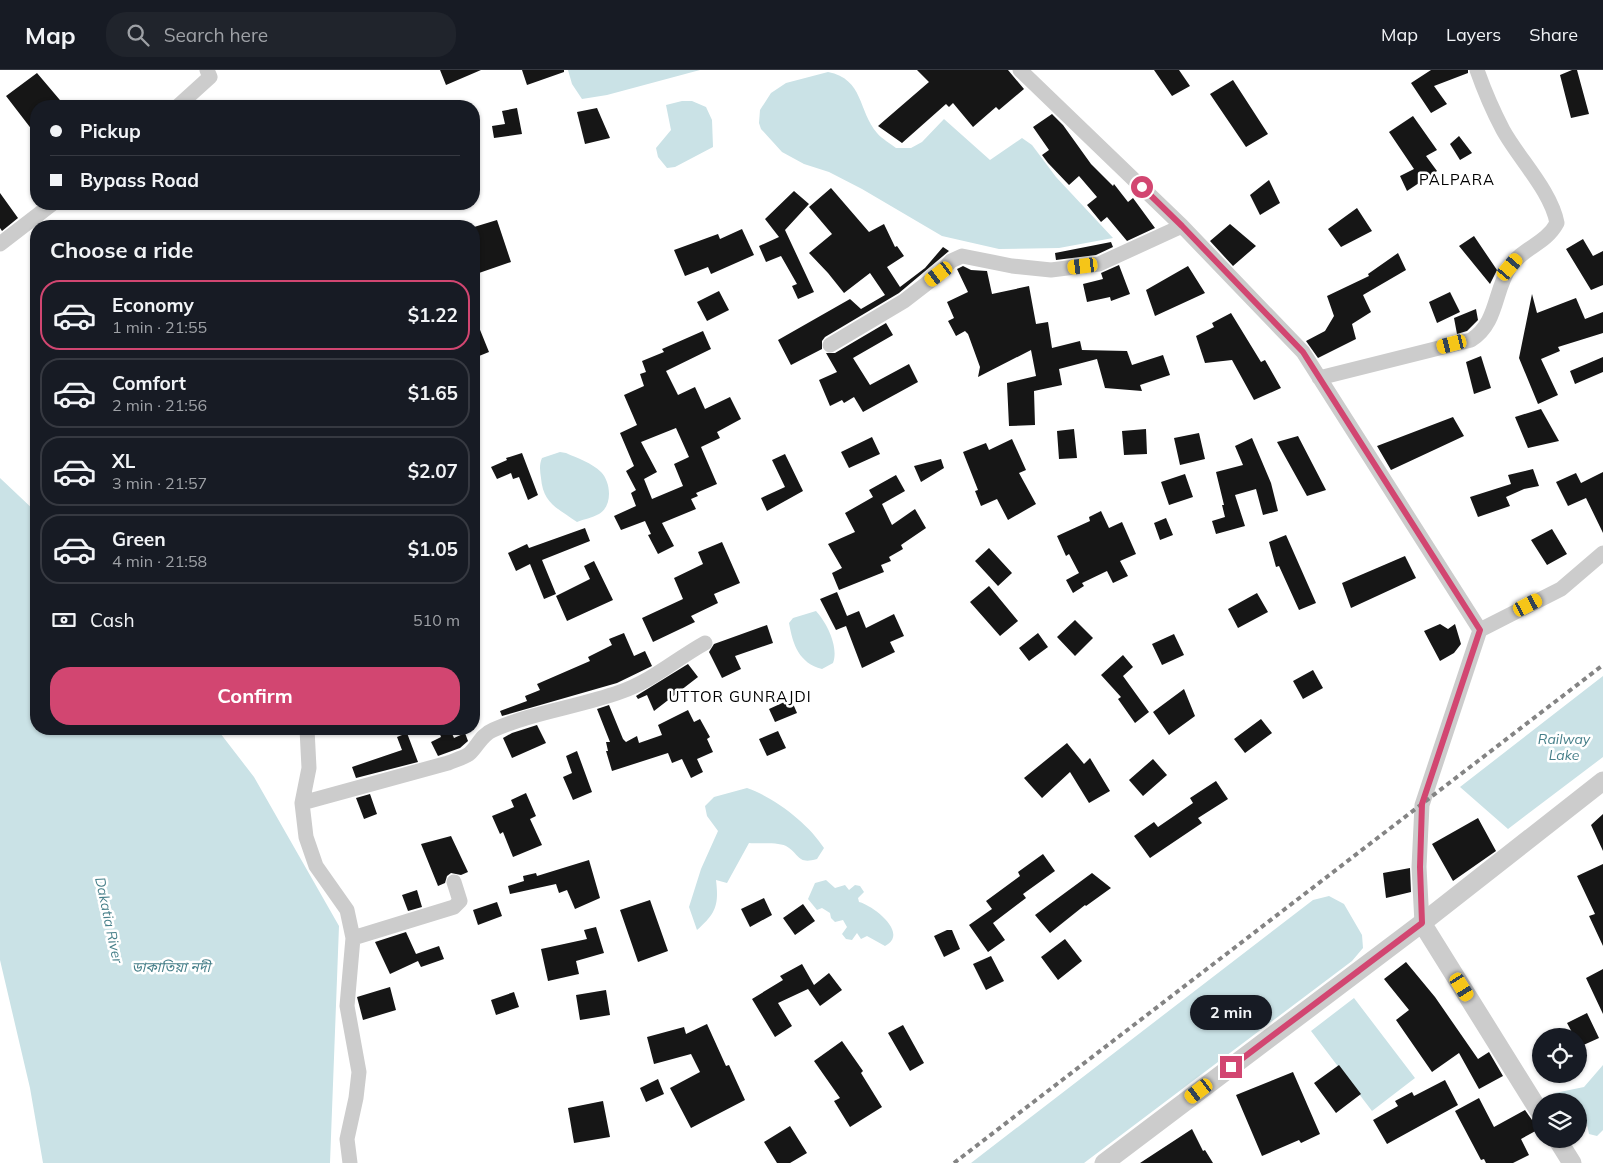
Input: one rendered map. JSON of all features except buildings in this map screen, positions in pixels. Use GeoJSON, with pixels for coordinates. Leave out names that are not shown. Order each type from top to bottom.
{"type":"FeatureCollection","features":[{"type":"Feature","properties":{"kind":"street"},"geometry":{"type":"LineString","coordinates":[[185,100],[210,77],[207,70]]}},
{"type":"Feature","properties":{"kind":"street"},"geometry":{"type":"LineString","coordinates":[[1020,70],[1182,226],[1303,352],[1480,630]]}},
{"type":"Feature","properties":{"kind":"street"},"geometry":{"type":"LineString","coordinates":[[1319,378],[1472,340],[1480,334],[1492,314],[1501,283],[1510,267],[1520,255],[1545,240],[1557,223],[1555,213],[1545,195],[1504,130],[1477,70]]}},
{"type":"Feature","properties":{"kind":"street"},"geometry":{"type":"LineString","coordinates":[[31,220],[44,210]]}},
{"type":"Feature","properties":{"kind":"street"},"geometry":{"type":"LineString","coordinates":[[0,244],[30,221]]}},
{"type":"Feature","properties":{"kind":"street"},"geometry":{"type":"LineString","coordinates":[[830,345],[904,301],[939,274],[950,261],[962,256],[1012,266],[1051,270],[1099,264],[1182,226]]}},
{"type":"Feature","properties":{"kind":"street"},"geometry":{"type":"LineString","coordinates":[[1532,1100],[1422,923],[1420,867],[1422,804],[1480,630],[1561,589],[1603,553]]}},
{"type":"Feature","properties":{"kind":"street"},"geometry":{"type":"LineString","coordinates":[[302,803],[448,764],[469,754],[491,731],[536,714],[583,704],[622,691],[662,672],[678,658],[705,643]]}},
{"type":"Feature","properties":{"kind":"street"},"geometry":{"type":"LineString","coordinates":[[307,735],[308,768],[302,803],[306,837],[316,866],[347,910],[353,938],[347,1006],[359,1072],[356,1098],[347,1140],[350,1163]]}},
{"type":"Feature","properties":{"kind":"street"},"geometry":{"type":"LineString","coordinates":[[1104,1163],[1422,923],[1603,781]]}},
{"type":"Feature","properties":{"kind":"street"},"geometry":{"type":"LineString","coordinates":[[353,938],[454,906],[460,901],[454,882]]}},
{"type":"Feature","properties":{"kind":"street"},"geometry":{"type":"LineString","coordinates":[[1563,1148],[1572,1163]]}},
{"type":"Feature","properties":{"kind":"water"},"geometry":{"type":"Polygon","coordinates":[[[568,70],[700,70],[607,95],[582,99],[572,84],[568,70]]]}},
{"type":"Feature","properties":{"kind":"water"},"geometry":{"type":"Polygon","coordinates":[[[828,72],[848,81],[859,97],[866,115],[877,133],[896,148],[911,148],[922,142],[944,119],[990,160],[1022,138],[1032,145],[1056,177],[1113,238],[1059,248],[999,249],[942,236],[862,189],[829,172],[804,164],[782,152],[761,129],[759,123],[760,110],[771,93],[786,83],[828,72]]]}},
{"type":"Feature","properties":{"kind":"water"},"geometry":{"type":"Polygon","coordinates":[[[682,101],[692,101],[706,107],[712,120],[713,147],[675,167],[667,168],[658,157],[656,148],[671,130],[666,105],[682,101]]]}},
{"type":"Feature","properties":{"kind":"water"},"geometry":{"type":"Polygon","coordinates":[[[560,452],[589,463],[604,476],[609,494],[607,505],[604,510],[594,517],[577,522],[557,509],[548,499],[542,486],[541,461],[542,458],[560,452]]]}},
{"type":"Feature","properties":{"kind":"water","name":"ডাকাতিয়া নদী"},"geometry":{"type":"Polygon","coordinates":[[[0,478],[30,506],[30,735],[222,735],[254,777],[339,926],[330,1163],[43,1163],[30,1088],[0,960],[0,478]]]}},
{"type":"Feature","properties":{"kind":"water"},"geometry":{"type":"Polygon","coordinates":[[[816,611],[828,629],[834,650],[833,663],[822,669],[808,662],[798,652],[789,623],[793,618],[816,611]]]}},
{"type":"Feature","properties":{"kind":"water","name":"Railway Lake"},"geometry":{"type":"Polygon","coordinates":[[[1603,676],[1603,757],[1508,829],[1460,787],[1603,676]]]}},
{"type":"Feature","properties":{"kind":"water"},"geometry":{"type":"Polygon","coordinates":[[[747,788],[768,798],[790,812],[824,848],[817,859],[806,861],[799,858],[786,846],[749,843],[727,883],[716,880],[717,896],[715,908],[708,919],[697,930],[689,907],[701,869],[718,831],[707,816],[705,806],[714,797],[747,788]]]}},
{"type":"Feature","properties":{"kind":"water"},"geometry":{"type":"Polygon","coordinates":[[[826,880],[835,888],[845,885],[849,890],[855,885],[860,886],[864,892],[858,898],[859,902],[872,908],[886,920],[891,927],[892,940],[885,946],[867,936],[861,939],[857,933],[852,940],[846,939],[842,934],[847,927],[843,920],[835,922],[831,918],[830,913],[822,908],[817,910],[808,899],[815,883],[826,880]]]}},
{"type":"Feature","properties":{"kind":"water"},"geometry":{"type":"Polygon","coordinates":[[[1329,896],[1344,904],[1362,935],[1363,948],[1352,961],[1084,1163],[971,1163],[1313,900],[1329,896]]]}},
{"type":"Feature","properties":{"kind":"water"},"geometry":{"type":"Polygon","coordinates":[[[1354,998],[1415,1078],[1372,1111],[1311,1031],[1354,998]]]}},
{"type":"Feature","properties":{"kind":"water"},"geometry":{"type":"Polygon","coordinates":[[[1603,1065],[1603,1130],[1597,1136],[1589,1134],[1587,1124],[1587,1093],[1555,1093],[1584,1087],[1603,1065]]]}},
{"type":"Feature","properties":{"kind":"railway"},"geometry":{"type":"LineString","coordinates":[[954,1163],[1603,665]]}},
{"type":"Feature","properties":{"kind":"district","name":"PALPARA"},"geometry":{"type":"Point","coordinates":[1457,179]}},
{"type":"Feature","properties":{"kind":"district","name":"UTTOR GUNRAJDI"},"geometry":{"type":"Point","coordinates":[740,696]}},
{"type":"Feature","properties":{"kind":"route"},"geometry":{"type":"LineString","coordinates":[[1142,187],[1303,352],[1480,630],[1422,804],[1420,867],[1422,923],[1231,1067]]}},
{"type":"Feature","properties":{"kind":"water label","name":"Dakatia River"},"geometry":{"type":"Point","coordinates":[109,920]}}]}
